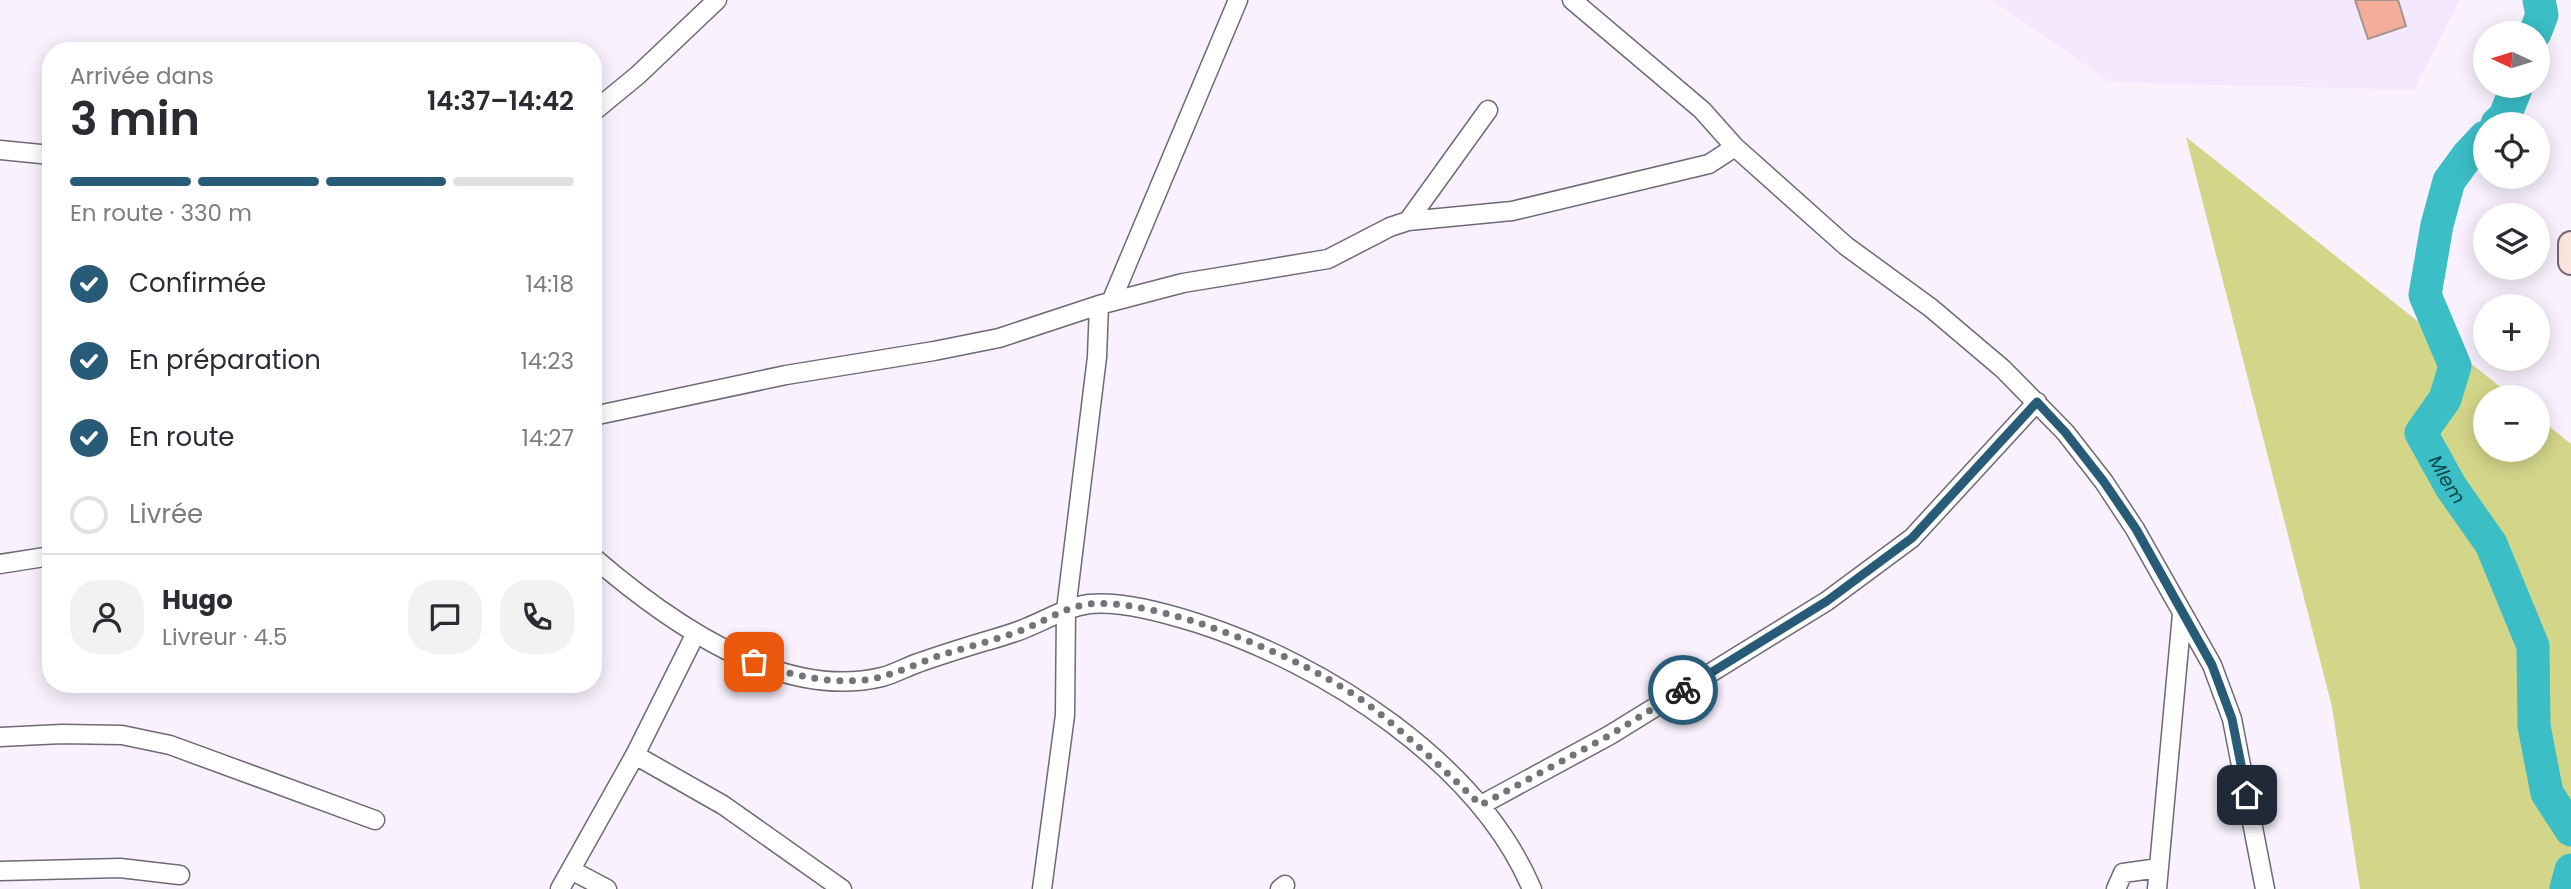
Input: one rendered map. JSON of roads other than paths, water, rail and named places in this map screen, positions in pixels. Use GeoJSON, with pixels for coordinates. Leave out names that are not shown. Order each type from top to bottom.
{"type":"FeatureCollection","features":[{"type":"Feature","properties":{"kind":"main road"},"geometry":{"type":"LineString","coordinates":[[2571,244],[2571,262]]}},
{"type":"Feature","properties":{"kind":"street"},"geometry":{"type":"LineString","coordinates":[[602,105],[638,75],[717,0]]}},
{"type":"Feature","properties":{"kind":"street"},"geometry":{"type":"LineString","coordinates":[[1042,889],[1065,715],[1066,610],[1105,303],[1238,0]]}},
{"type":"Feature","properties":{"kind":"street"},"geometry":{"type":"LineString","coordinates":[[1572,0],[1702,110],[1735,147],[1846,246],[1931,308],[2003,369],[2065,432],[2104,482],[2136,529],[2212,665],[2232,719],[2265,889]]}},
{"type":"Feature","properties":{"kind":"street"},"geometry":{"type":"LineString","coordinates":[[1408,222],[1488,110]]}},
{"type":"Feature","properties":{"kind":"street"},"geometry":{"type":"LineString","coordinates":[[602,414],[786,375],[999,338],[1105,303],[1183,283],[1328,259],[1390,227],[1408,222],[1513,211],[1709,164],[1735,147]]}},
{"type":"Feature","properties":{"kind":"street"},"geometry":{"type":"LineString","coordinates":[[0,150],[42,154]]}},
{"type":"Feature","properties":{"kind":"street"},"geometry":{"type":"LineString","coordinates":[[1481,805],[1610,735],[1827,601],[1912,538],[2037,402]]}},
{"type":"Feature","properties":{"kind":"street"},"geometry":{"type":"LineString","coordinates":[[0,564],[42,557]]}},
{"type":"Feature","properties":{"kind":"street"},"geometry":{"type":"LineString","coordinates":[[602,564],[626,585],[695,635],[773,669],[806,678],[845,680],[882,677],[917,663],[1025,629],[1066,610],[1090,604],[1137,607],[1178,617],[1253,643],[1304,667],[1364,702],[1438,764],[1481,805],[1521,864],[1532,889]]}},
{"type":"Feature","properties":{"kind":"street"},"geometry":{"type":"LineString","coordinates":[[2157,889],[2182,614]]}},
{"type":"Feature","properties":{"kind":"street"},"geometry":{"type":"LineString","coordinates":[[561,889],[635,755],[695,635]]}},
{"type":"Feature","properties":{"kind":"street"},"geometry":{"type":"LineString","coordinates":[[0,737],[122,735],[170,745],[375,820]]}},
{"type":"Feature","properties":{"kind":"street"},"geometry":{"type":"LineString","coordinates":[[635,755],[723,805],[842,889]]}},
{"type":"Feature","properties":{"kind":"street"},"geometry":{"type":"LineString","coordinates":[[0,871],[120,868],[180,875]]}},
{"type":"Feature","properties":{"kind":"street"},"geometry":{"type":"LineString","coordinates":[[2116,889],[2123,873],[2158,869]]}},
{"type":"Feature","properties":{"kind":"street"},"geometry":{"type":"LineString","coordinates":[[573,871],[607,889]]}},
{"type":"Feature","properties":{"kind":"waterway","name":"Mlem"},"geometry":{"type":"LineString","coordinates":[[2539,0],[2542,15],[2540,21]]}},
{"type":"Feature","properties":{"kind":"waterway","name":"Mlem"},"geometry":{"type":"LineString","coordinates":[[2507,112],[2512,98]]}},
{"type":"Feature","properties":{"kind":"waterway","name":"Mlem"},"geometry":{"type":"LineString","coordinates":[[2473,150],[2449,181],[2437,225],[2425,295],[2455,366],[2445,399],[2421,433],[2451,487],[2491,544],[2533,646],[2534,726],[2547,793],[2571,830]]}},
{"type":"Feature","properties":{"kind":"waterway","name":"Mlem"},"geometry":{"type":"LineString","coordinates":[[2566,889],[2571,870]]}}]}
